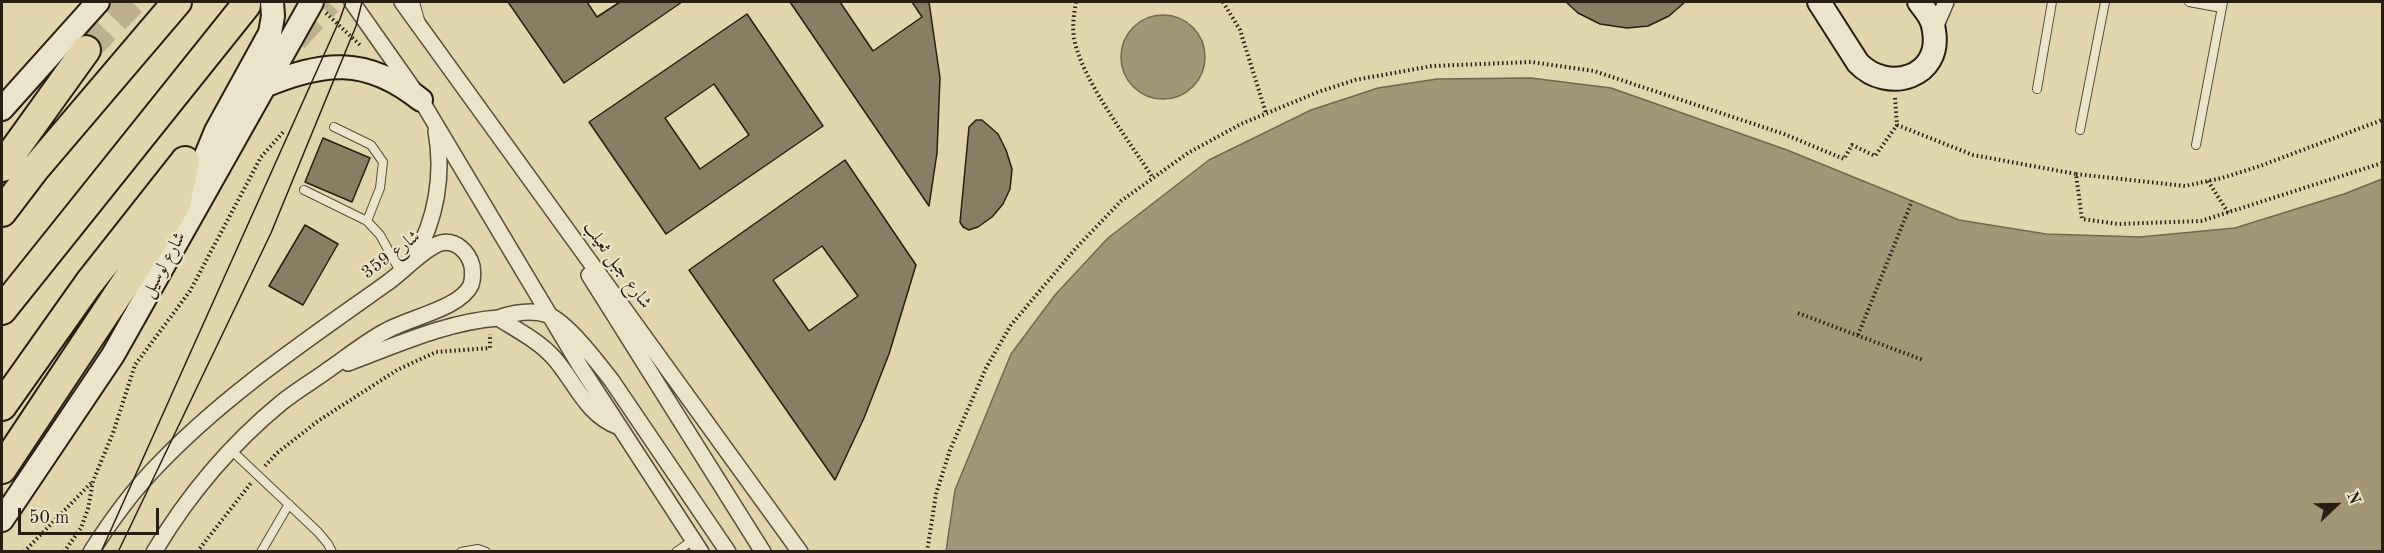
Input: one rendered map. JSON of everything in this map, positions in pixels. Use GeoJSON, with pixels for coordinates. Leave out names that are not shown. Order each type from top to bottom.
{"type":"FeatureCollection","features":[{"type":"Feature","properties":{"kind":"highway"},"geometry":{"type":"LineString","coordinates":[[2,212],[34,170],[177,2]]}},
{"type":"Feature","properties":{"kind":"highway"},"geometry":{"type":"LineString","coordinates":[[2,310],[259,3]]}},
{"type":"Feature","properties":{"kind":"highway"},"geometry":{"type":"LineString","coordinates":[[2,141],[86,50],[2,167]]}},
{"type":"Feature","properties":{"kind":"highway"},"geometry":{"type":"LineString","coordinates":[[2,406],[89,283],[185,161],[176,204],[166,222],[2,469]]}},
{"type":"Feature","properties":{"kind":"street"},"geometry":{"type":"LineString","coordinates":[[2,109],[98,2]]}},
{"type":"Feature","properties":{"kind":"street"},"geometry":{"type":"LineString","coordinates":[[352,2],[421,100],[549,315],[697,546]]}},
{"type":"Feature","properties":{"kind":"street","name":"شارع جبل ثعيلب"},"geometry":{"type":"LineString","coordinates":[[402,2],[800,552]]}},
{"type":"Feature","properties":{"kind":"street"},"geometry":{"type":"LineString","coordinates":[[1819,2],[1858,63],[1874,76],[1894,80],[1905,78],[1923,68],[1933,50],[1934,30],[1931,20],[1919,2]]}},
{"type":"Feature","properties":{"kind":"street"},"geometry":{"type":"LineString","coordinates":[[1934,30],[1946,2]]}},
{"type":"Feature","properties":{"kind":"street"},"geometry":{"type":"LineString","coordinates":[[161,270],[216,131],[270,33],[273,16],[259,3]]}},
{"type":"Feature","properties":{"kind":"street","name":"شارع لوسيل"},"geometry":{"type":"LineString","coordinates":[[2,520],[95,384],[262,87],[312,3]]}},
{"type":"Feature","properties":{"kind":"street"},"geometry":{"type":"LineString","coordinates":[[262,87],[303,71],[339,67],[374,73],[407,89],[421,100]]}},
{"type":"Feature","properties":{"kind":"street"},"geometry":{"type":"LineString","coordinates":[[405,270],[426,233],[437,197],[439,160],[434,122]]}},
{"type":"Feature","properties":{"kind":"street"},"geometry":{"type":"LineString","coordinates":[[513,154],[762,552]]}},
{"type":"Feature","properties":{"kind":"street","name":"شارع 359"},"geometry":{"type":"LineString","coordinates":[[90,552],[128,498],[155,468],[211,414],[283,357],[405,270],[432,248],[441,243],[452,243],[466,253],[471,263],[472,282],[460,298],[385,331],[284,401],[231,450],[193,492],[154,552]]}},
{"type":"Feature","properties":{"kind":"street"},"geometry":{"type":"LineString","coordinates":[[329,370],[427,333],[513,313],[549,315],[573,334],[600,365],[728,552]]}},
{"type":"Feature","properties":{"kind":"street"},"geometry":{"type":"LineString","coordinates":[[494,318],[541,345],[555,359],[588,407],[608,423],[620,427]]}},
{"type":"Feature","properties":{"kind":"lane"},"geometry":{"type":"LineString","coordinates":[[415,2],[422,30]]}},
{"type":"Feature","properties":{"kind":"lane"},"geometry":{"type":"LineString","coordinates":[[2037,89],[2052,2]]}},
{"type":"Feature","properties":{"kind":"lane"},"geometry":{"type":"LineString","coordinates":[[2080,130],[2105,2]]}},
{"type":"Feature","properties":{"kind":"lane"},"geometry":{"type":"LineString","coordinates":[[2189,2],[2223,5],[2196,146]]}},
{"type":"Feature","properties":{"kind":"lane"},"geometry":{"type":"LineString","coordinates":[[334,127],[371,146],[383,162],[380,188],[367,221]]}},
{"type":"Feature","properties":{"kind":"lane"},"geometry":{"type":"LineString","coordinates":[[304,190],[367,221],[405,270]]}},
{"type":"Feature","properties":{"kind":"lane"},"geometry":{"type":"LineString","coordinates":[[231,450],[318,532],[332,552]]}},
{"type":"Feature","properties":{"kind":"lane"},"geometry":{"type":"LineString","coordinates":[[261,552],[289,504]]}},
{"type":"Feature","properties":{"kind":"lane"},"geometry":{"type":"LineString","coordinates":[[676,552],[697,546]]}},
{"type":"Feature","properties":{"kind":"lane"},"geometry":{"type":"LineString","coordinates":[[461,552],[478,549],[486,552]]}},
{"type":"Feature","properties":{"kind":"path"},"geometry":{"type":"LineString","coordinates":[[1076,2],[1073,21],[1075,40],[1088,76],[1153,178]]}},
{"type":"Feature","properties":{"kind":"path"},"geometry":{"type":"LineString","coordinates":[[1223,2],[1240,30],[1266,113]]}},
{"type":"Feature","properties":{"kind":"path"},"geometry":{"type":"LineString","coordinates":[[312,3],[327,13],[366,51]]}},
{"type":"Feature","properties":{"kind":"path"},"geometry":{"type":"LineString","coordinates":[[927,552],[936,495],[950,450],[986,368],[1011,325],[1075,249],[1113,209],[1188,153],[1241,124],[1355,80],[1432,66],[1531,62],[1594,71],[1784,134],[1844,159],[1852,145],[1875,156],[1897,125],[1894,80]]}},
{"type":"Feature","properties":{"kind":"path"},"geometry":{"type":"LineString","coordinates":[[1897,125],[1973,155],[2076,174],[2185,186],[2259,166],[2382,120]]}},
{"type":"Feature","properties":{"kind":"path"},"geometry":{"type":"LineString","coordinates":[[64,552],[81,528],[88,509],[93,481],[113,433],[135,365],[190,291],[261,157],[285,130]]}},
{"type":"Feature","properties":{"kind":"path"},"geometry":{"type":"LineString","coordinates":[[2076,174],[2082,219],[2118,224],[2201,221],[2229,214],[2382,163]]}},
{"type":"Feature","properties":{"kind":"path"},"geometry":{"type":"LineString","coordinates":[[2208,181],[2229,214]]}},
{"type":"Feature","properties":{"kind":"path"},"geometry":{"type":"LineString","coordinates":[[1858,335],[1912,201]]}},
{"type":"Feature","properties":{"kind":"path"},"geometry":{"type":"LineString","coordinates":[[1798,313],[1923,360]]}},
{"type":"Feature","properties":{"kind":"path"},"geometry":{"type":"LineString","coordinates":[[197,552],[277,453],[318,421],[397,370],[436,352],[490,348],[494,318]]}},
{"type":"Feature","properties":{"kind":"path"},"geometry":{"type":"LineString","coordinates":[[24,552],[93,481]]}},
{"type":"Feature","properties":{"kind":"shaded area"},"geometry":{"type":"Polygon","coordinates":[[[1163,15],[1179,18],[1193,27],[1202,41],[1205,57],[1202,73],[1193,87],[1179,96],[1163,99],[1147,96],[1133,87],[1124,73],[1121,57],[1124,41],[1133,27],[1147,18],[1163,15]]]}},
{"type":"Feature","properties":{"kind":"shaded area"},"geometry":{"type":"Polygon","coordinates":[[[1531,78],[1611,88],[1787,150],[1959,220],[2046,234],[2140,237],[2235,228],[2344,194],[2382,179],[2382,551],[946,551],[955,490],[1011,354],[1055,295],[1108,238],[1209,160],[1311,110],[1378,88],[1437,79],[1531,78]]]}},
{"type":"Feature","properties":{"kind":"building"},"geometry":{"type":"Polygon","coordinates":[[[508,2],[587,2],[597,17],[620,2],[682,2],[564,83],[508,2]]]}},
{"type":"Feature","properties":{"kind":"building"},"geometry":{"type":"Polygon","coordinates":[[[790,2],[840,2],[873,51],[922,17],[912,2],[929,2],[940,78],[937,153],[929,206],[790,2]]]}},
{"type":"Feature","properties":{"kind":"building"},"geometry":{"type":"Polygon","coordinates":[[[1566,2],[1685,2],[1669,16],[1648,26],[1627,28],[1600,24],[1578,13],[1566,2]]]}},
{"type":"Feature","properties":{"kind":"building"},"geometry":{"type":"Polygon","coordinates":[[[747,14],[823,126],[666,234],[589,122],[747,14]],[[714,84],[665,118],[700,169],[749,135],[714,84]]]}},
{"type":"Feature","properties":{"kind":"building"},"geometry":{"type":"Polygon","coordinates":[[[976,120],[982,120],[998,134],[1012,169],[1010,189],[1003,204],[992,217],[978,227],[969,230],[960,222],[969,127],[976,120]]]}},
{"type":"Feature","properties":{"kind":"building"},"geometry":{"type":"Polygon","coordinates":[[[323,138],[370,158],[352,202],[305,182],[323,138]]]}},
{"type":"Feature","properties":{"kind":"building"},"geometry":{"type":"Polygon","coordinates":[[[845,160],[916,265],[889,354],[864,418],[835,480],[689,270],[845,160]],[[822,246],[773,280],[809,331],[858,296],[822,246]]]}},
{"type":"Feature","properties":{"kind":"building"},"geometry":{"type":"Polygon","coordinates":[[[305,225],[338,244],[303,305],[269,286],[305,225]]]}},
{"type":"Feature","properties":{"kind":"tunnel"},"geometry":{"type":"LineString","coordinates":[[86,50],[132,2]]}},
{"type":"Feature","properties":{"kind":"tunnel"},"geometry":{"type":"LineString","coordinates":[[294,39],[328,2]]}},
{"type":"Feature","properties":{"kind":"tram line"},"geometry":{"type":"LineString","coordinates":[[101,552],[346,2]]}},
{"type":"Feature","properties":{"kind":"tram line"},"geometry":{"type":"LineString","coordinates":[[118,552],[271,233],[356,26],[362,2]]}}]}
